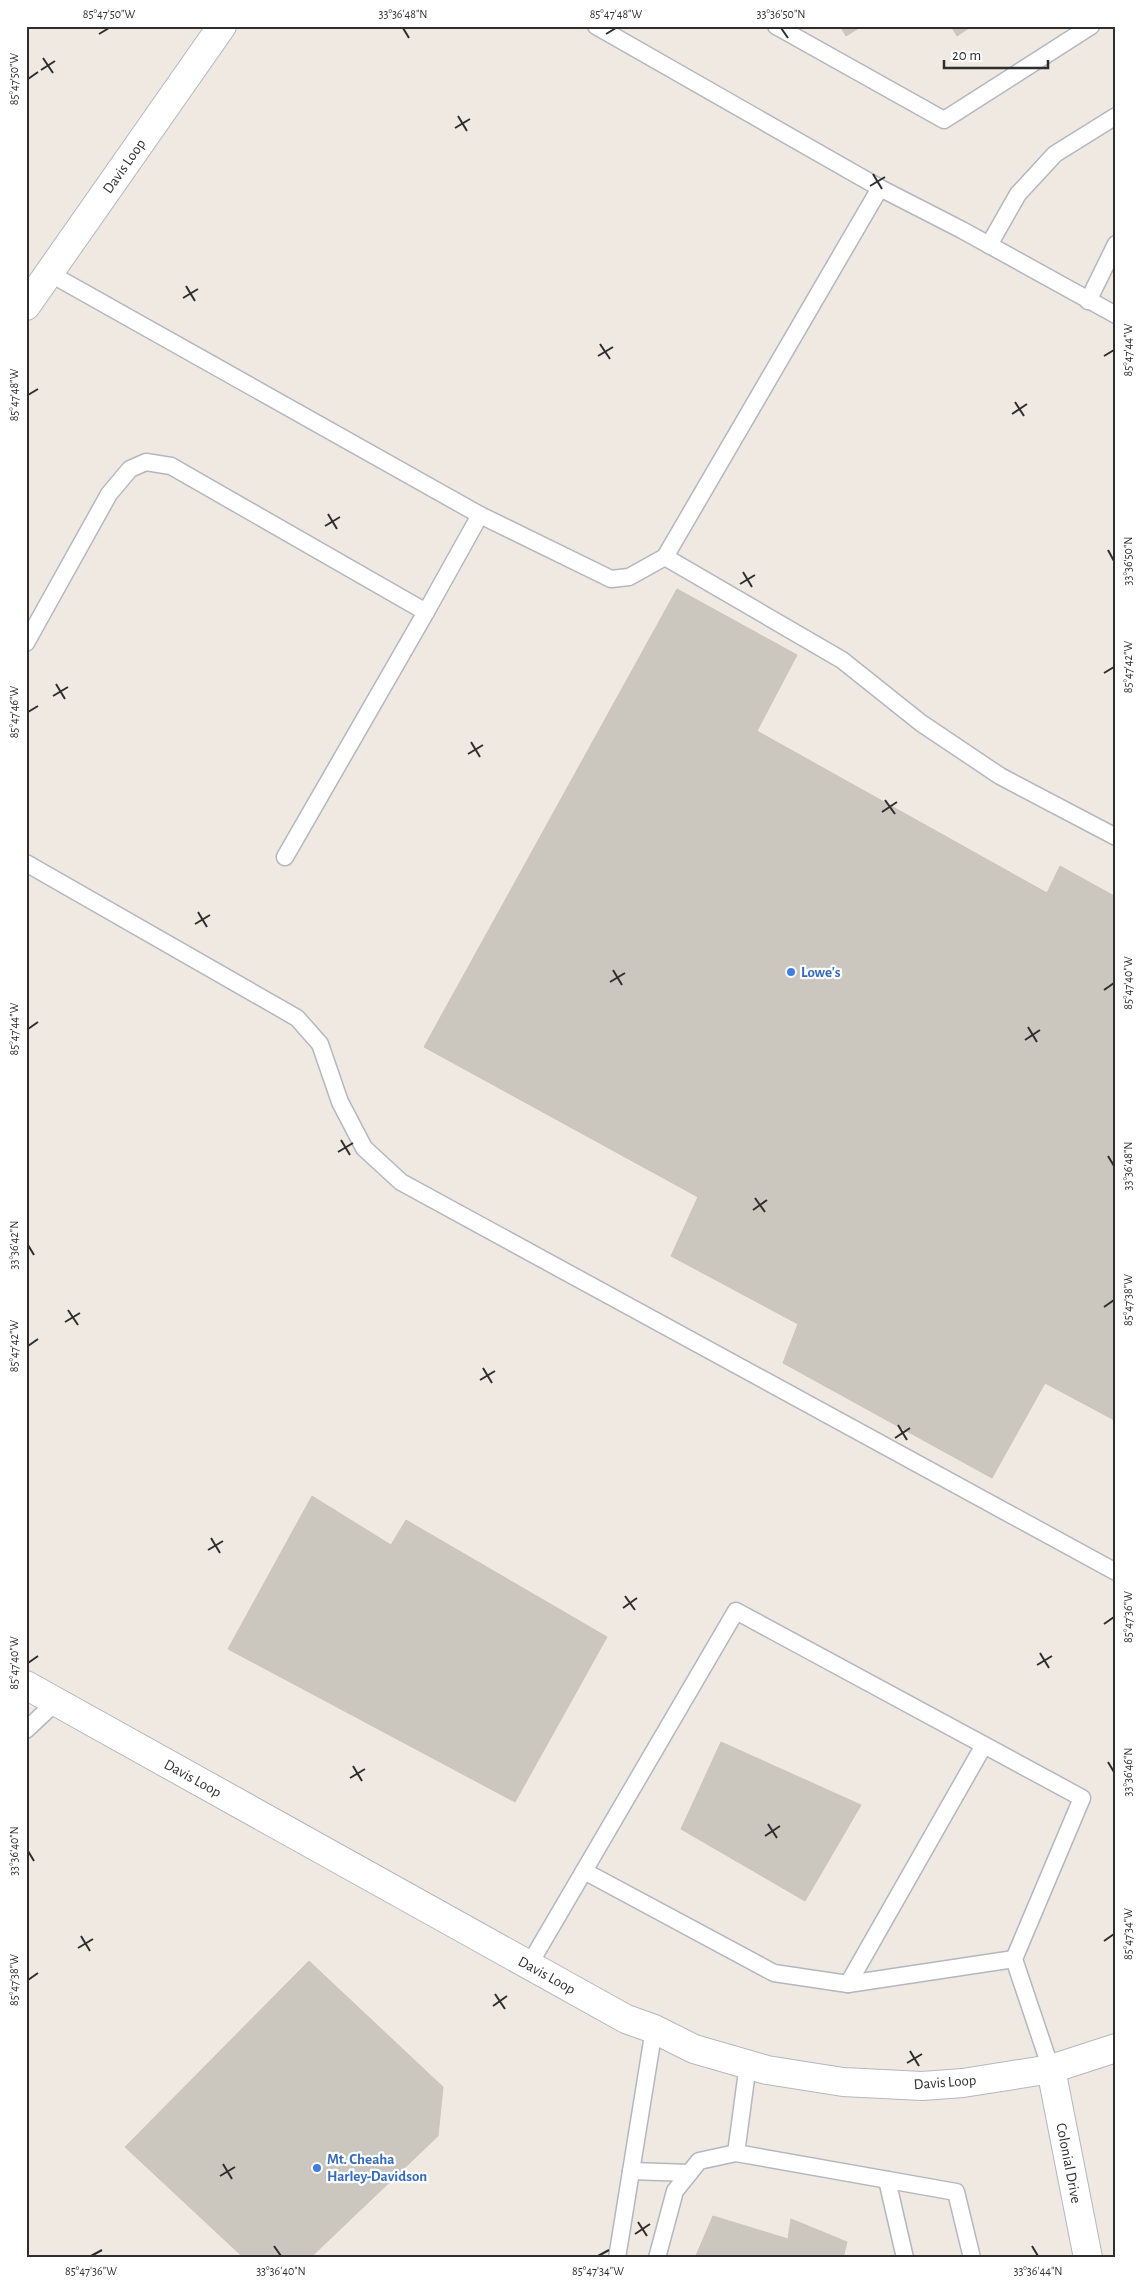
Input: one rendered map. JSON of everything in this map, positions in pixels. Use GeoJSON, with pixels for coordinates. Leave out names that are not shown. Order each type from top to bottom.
{"type":"FeatureCollection","features":[{"type":"Feature","properties":{"kind":"street","name":"Davis Loop"},"geometry":{"type":"LineString","coordinates":[[26,306],[222,26]]}},
{"type":"Feature","properties":{"kind":"street","name":"Davis Loop"},"geometry":{"type":"LineString","coordinates":[[26,1686],[626,2019],[654,2029],[694,2049],[767,2070],[843,2082],[922,2086],[963,2083],[1050,2069],[1116,2048]]}},
{"type":"Feature","properties":{"kind":"street","name":"Colonial Drive"},"geometry":{"type":"LineString","coordinates":[[1050,2069],[1088,2258]]}},
{"type":"Feature","properties":{"kind":"lane"},"geometry":{"type":"LineString","coordinates":[[596,26],[880,188],[989,245],[1116,316]]}},
{"type":"Feature","properties":{"kind":"lane"},"geometry":{"type":"LineString","coordinates":[[776,26],[944,120],[1091,26]]}},
{"type":"Feature","properties":{"kind":"lane"},"geometry":{"type":"LineString","coordinates":[[989,245],[1018,194],[1055,154],[1116,116]]}},
{"type":"Feature","properties":{"kind":"lane"},"geometry":{"type":"LineString","coordinates":[[49,273],[480,515],[612,579],[629,576],[665,557],[880,188]]}},
{"type":"Feature","properties":{"kind":"lane"},"geometry":{"type":"LineString","coordinates":[[1088,301],[1116,244]]}},
{"type":"Feature","properties":{"kind":"lane"},"geometry":{"type":"LineString","coordinates":[[26,643],[108,494],[130,468],[146,462],[171,466],[426,612]]}},
{"type":"Feature","properties":{"kind":"lane"},"geometry":{"type":"LineString","coordinates":[[285,857],[480,515]]}},
{"type":"Feature","properties":{"kind":"lane"},"geometry":{"type":"LineString","coordinates":[[665,557],[842,660],[921,723],[1000,776],[1116,838]]}},
{"type":"Feature","properties":{"kind":"lane"},"geometry":{"type":"LineString","coordinates":[[26,863],[297,1018],[320,1044],[340,1102],[364,1148],[401,1182],[1116,1572]]}},
{"type":"Feature","properties":{"kind":"lane"},"geometry":{"type":"LineString","coordinates":[[529,1965],[736,1612],[1082,1798],[1014,1959],[1050,2069]]}},
{"type":"Feature","properties":{"kind":"lane"},"geometry":{"type":"LineString","coordinates":[[26,1730],[56,1702]]}},
{"type":"Feature","properties":{"kind":"lane"},"geometry":{"type":"LineString","coordinates":[[848,1984],[984,1745]]}},
{"type":"Feature","properties":{"kind":"lane"},"geometry":{"type":"LineString","coordinates":[[584,1870],[774,1973],[848,1984],[1014,1959]]}},
{"type":"Feature","properties":{"kind":"lane"},"geometry":{"type":"LineString","coordinates":[[617,2258],[654,2029]]}},
{"type":"Feature","properties":{"kind":"lane"},"geometry":{"type":"LineString","coordinates":[[736,2153],[748,2064]]}},
{"type":"Feature","properties":{"kind":"lane"},"geometry":{"type":"LineString","coordinates":[[657,2258],[675,2191],[699,2161],[736,2153],[956,2192],[972,2258]]}},
{"type":"Feature","properties":{"kind":"lane"},"geometry":{"type":"LineString","coordinates":[[631,2171],[689,2174]]}},
{"type":"Feature","properties":{"kind":"lane"},"geometry":{"type":"LineString","coordinates":[[887,2180],[904,2258]]}},
{"type":"Feature","properties":{"kind":"building"},"geometry":{"type":"Polygon","coordinates":[[[840,26],[862,26],[846,36],[840,26]]]}},
{"type":"Feature","properties":{"kind":"building"},"geometry":{"type":"Polygon","coordinates":[[[951,26],[972,26],[957,36],[951,26]]]}},
{"type":"Feature","properties":{"kind":"building","name":"Lowe's"},"geometry":{"type":"Polygon","coordinates":[[[677,589],[797,655],[757,731],[1047,893],[1060,866],[1116,897],[1116,1421],[1045,1383],[992,1478],[783,1363],[798,1324],[671,1256],[698,1197],[424,1047],[677,589]]]}},
{"type":"Feature","properties":{"kind":"building"},"geometry":{"type":"Polygon","coordinates":[[[312,1496],[391,1545],[406,1520],[607,1637],[515,1802],[228,1649],[312,1496]]]}},
{"type":"Feature","properties":{"kind":"building"},"geometry":{"type":"Polygon","coordinates":[[[721,1742],[861,1805],[805,1901],[681,1829],[721,1742]]]}},
{"type":"Feature","properties":{"kind":"building"},"geometry":{"type":"Polygon","coordinates":[[[309,1961],[443,2087],[438,2136],[310,2258],[244,2258],[125,2147],[309,1961]]]}},
{"type":"Feature","properties":{"kind":"building"},"geometry":{"type":"Polygon","coordinates":[[[713,2216],[788,2239],[791,2219],[847,2242],[843,2258],[695,2258],[713,2216]]]}},
{"type":"Feature","properties":{"kind":"place","name":"Lowe's"},"geometry":{"type":"Point","coordinates":[791,972]}},
{"type":"Feature","properties":{"kind":"place","name":"Mt. Cheaha Harley-Davidson"},"geometry":{"type":"Point","coordinates":[317,2168]}}]}
